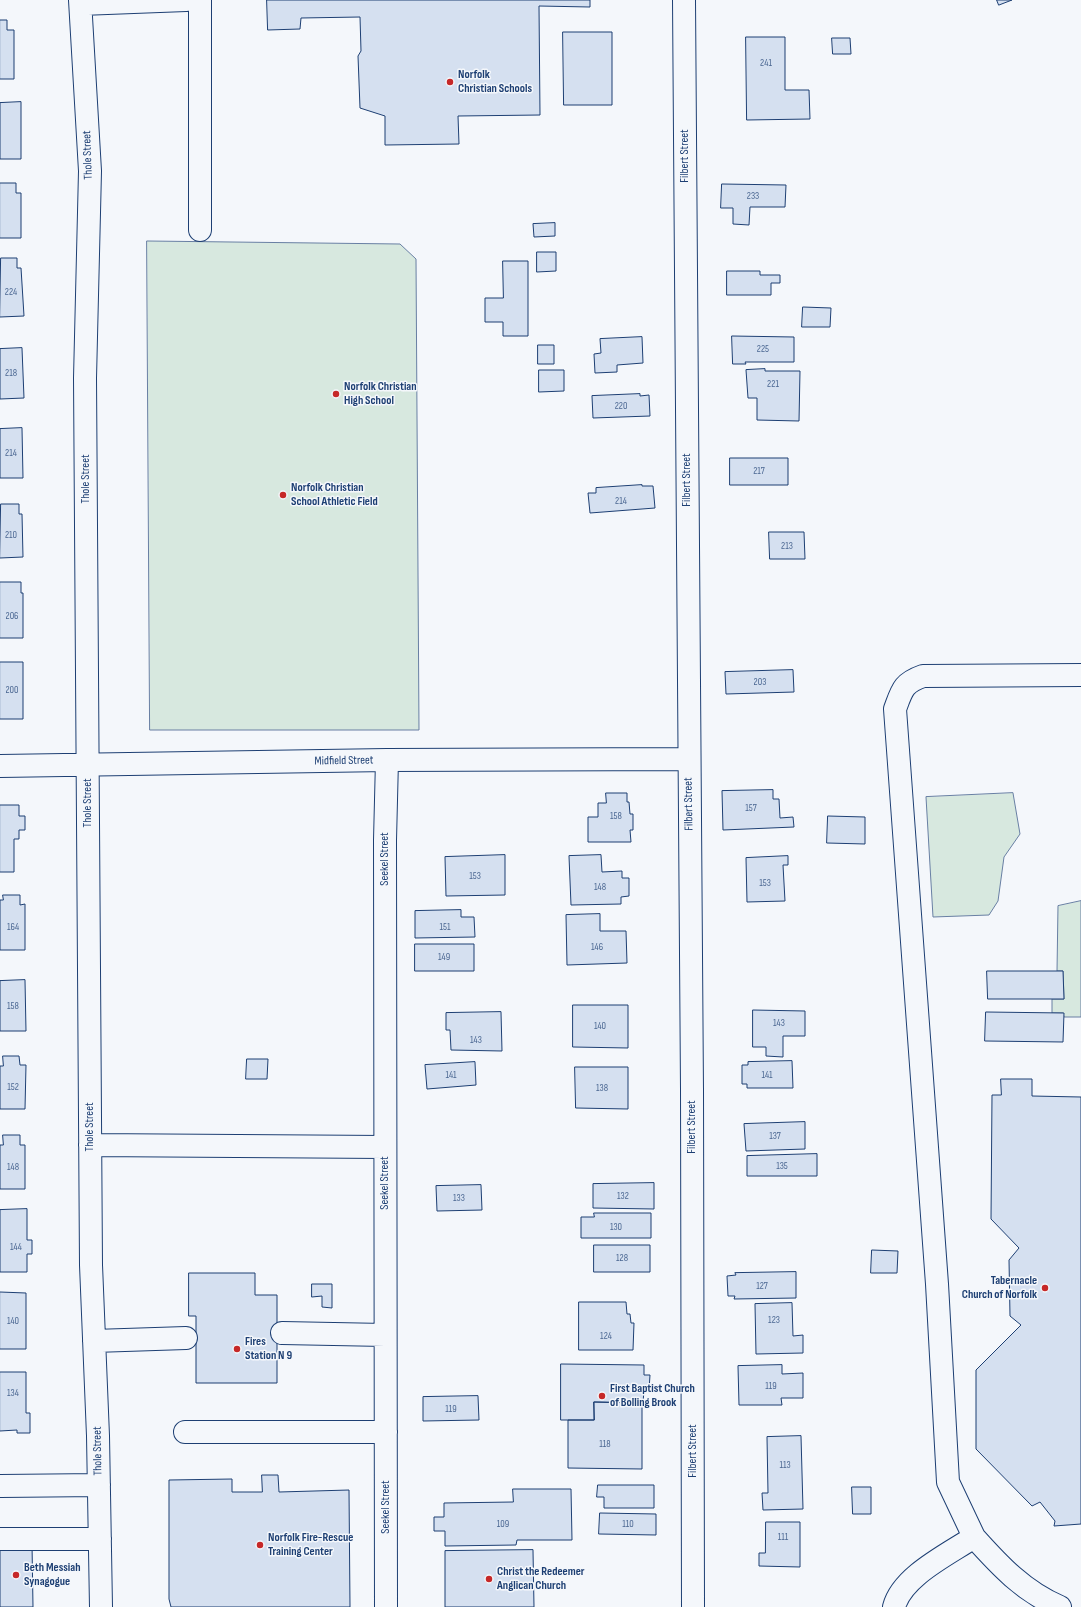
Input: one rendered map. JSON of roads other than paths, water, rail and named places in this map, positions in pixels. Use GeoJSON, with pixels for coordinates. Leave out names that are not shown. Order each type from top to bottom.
{"type":"FeatureCollection","features":[{"type":"Feature","properties":{"kind":"street"},"geometry":{"type":"LineString","coordinates":[[81,2],[186,0]]}},
{"type":"Feature","properties":{"kind":"street"},"geometry":{"type":"LineString","coordinates":[[200,0],[200,230]]}},
{"type":"Feature","properties":{"kind":"street","name":"Filbert Street"},"geometry":{"type":"LineString","coordinates":[[684,0],[688,759],[692,1088],[693,1607]]}},
{"type":"Feature","properties":{"kind":"street","name":"Thole Street"},"geometry":{"type":"LineString","coordinates":[[81,2],[90,171],[85,378],[90,1265],[99,1485],[101,1607]]}},
{"type":"Feature","properties":{"kind":"street"},"geometry":{"type":"LineString","coordinates":[[1060,1607],[1029,1590],[1008,1573],[974,1537],[948,1482],[937,1284],[895,709],[902,691],[909,681],[923,676],[1081,675]]}},
{"type":"Feature","properties":{"kind":"street","name":"Midfield Street"},"geometry":{"type":"LineString","coordinates":[[0,766],[387,760],[688,759]]}},
{"type":"Feature","properties":{"kind":"street","name":"Seekel Street"},"geometry":{"type":"LineString","coordinates":[[386,1607],[385,840],[387,760]]}},
{"type":"Feature","properties":{"kind":"street"},"geometry":{"type":"LineString","coordinates":[[90,1145],[385,1146]]}},
{"type":"Feature","properties":{"kind":"street"},"geometry":{"type":"LineString","coordinates":[[282,1334],[386,1335]]}},
{"type":"Feature","properties":{"kind":"street"},"geometry":{"type":"LineString","coordinates":[[94,1341],[186,1338]]}},
{"type":"Feature","properties":{"kind":"street"},"geometry":{"type":"LineString","coordinates":[[185,1432],[386,1432]]}},
{"type":"Feature","properties":{"kind":"street"},"geometry":{"type":"LineString","coordinates":[[0,1486],[99,1485]]}},
{"type":"Feature","properties":{"kind":"street"},"geometry":{"type":"LineString","coordinates":[[894,1607],[896,1598],[907,1583],[974,1537]]}},
{"type":"Feature","properties":{"kind":"street"},"geometry":{"type":"LineString","coordinates":[[0,1539],[100,1539]]}},
{"type":"Feature","properties":{"kind":"place","name":"Norfolk Christian Schools"},"geometry":{"type":"Point","coordinates":[450,82]}},
{"type":"Feature","properties":{"kind":"place","name":"Norfolk Christian High School"},"geometry":{"type":"Point","coordinates":[336,394]}},
{"type":"Feature","properties":{"kind":"place","name":"Norfolk Christian School Athletic Field"},"geometry":{"type":"Point","coordinates":[283,495]}},
{"type":"Feature","properties":{"kind":"place","name":"Tabernacle Church of Norfolk"},"geometry":{"type":"Point","coordinates":[1045,1288]}},
{"type":"Feature","properties":{"kind":"place","name":"Fires Station N 9"},"geometry":{"type":"Point","coordinates":[237,1349]}},
{"type":"Feature","properties":{"kind":"place","name":"First Baptist Church of Bolling Brook"},"geometry":{"type":"Point","coordinates":[602,1396]}},
{"type":"Feature","properties":{"kind":"place","name":"Norfolk Fire-Rescue Training Center"},"geometry":{"type":"Point","coordinates":[260,1545]}},
{"type":"Feature","properties":{"kind":"place","name":"Beth Messiah Synagogue"},"geometry":{"type":"Point","coordinates":[16,1575]}},
{"type":"Feature","properties":{"kind":"place","name":"Christ the Redeemer Anglican Church"},"geometry":{"type":"Point","coordinates":[489,1579]}}]}
